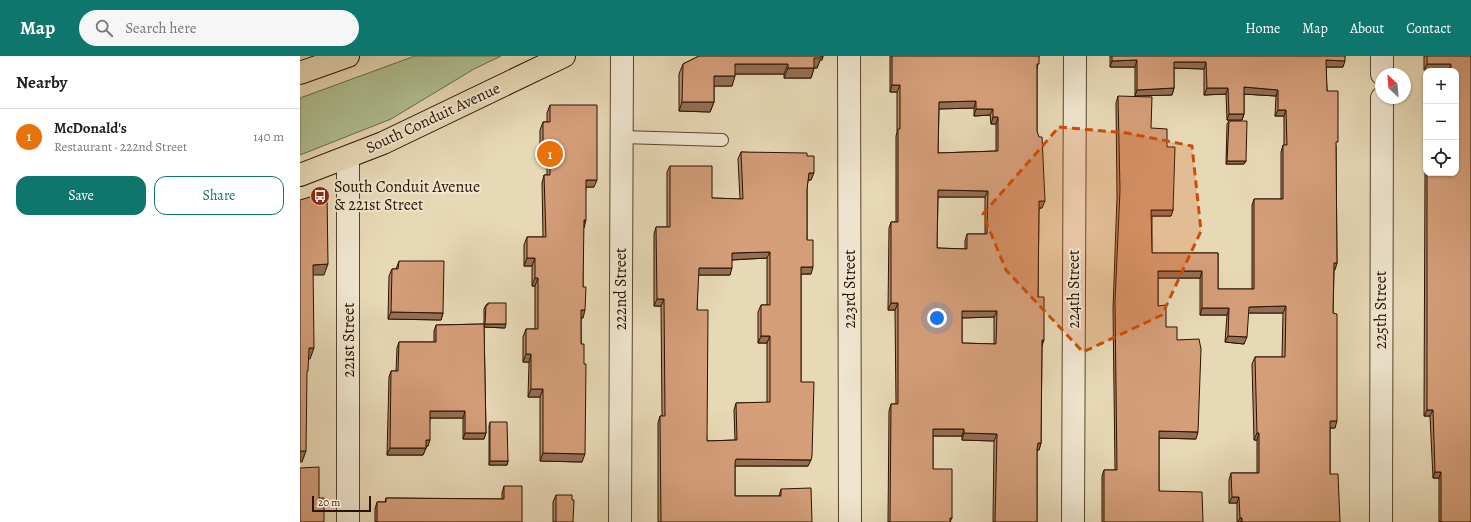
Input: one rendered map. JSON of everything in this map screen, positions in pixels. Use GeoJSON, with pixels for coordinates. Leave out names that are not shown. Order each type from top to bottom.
{"type":"FeatureCollection","features":[{"type":"Feature","properties":{"kind":"main road"},"geometry":{"type":"LineString","coordinates":[[300,73],[348,56]]}},
{"type":"Feature","properties":{"kind":"main road","name":"South Conduit Avenue"},"geometry":{"type":"LineString","coordinates":[[300,175],[348,158],[419,126],[564,56]]}},
{"type":"Feature","properties":{"kind":"street","name":"222nd Street"},"geometry":{"type":"LineString","coordinates":[[620,522],[622,56]]}},
{"type":"Feature","properties":{"kind":"street","name":"223rd Street"},"geometry":{"type":"LineString","coordinates":[[849,56],[850,522]]}},
{"type":"Feature","properties":{"kind":"street","name":"224th Street"},"geometry":{"type":"LineString","coordinates":[[1073,522],[1075,56]]}},
{"type":"Feature","properties":{"kind":"street"},"geometry":{"type":"LineString","coordinates":[[1382,56],[1382,68]]}},
{"type":"Feature","properties":{"kind":"street","name":"225th Street"},"geometry":{"type":"LineString","coordinates":[[1380,522],[1382,104]]}},
{"type":"Feature","properties":{"kind":"street","name":"221st Street"},"geometry":{"type":"LineString","coordinates":[[348,158],[348,522]]}},
{"type":"Feature","properties":{"kind":"lane"},"geometry":{"type":"LineString","coordinates":[[622,137],[722,140]]}},
{"type":"Feature","properties":{"kind":"highlighted area"},"geometry":{"type":"Polygon","coordinates":[[[1059,127],[1127,133],[1192,146],[1201,231],[1162,315],[1083,352],[1006,270],[983,214],[1059,127]]]}},
{"type":"Feature","properties":{"kind":"green space"},"geometry":{"type":"Polygon","coordinates":[[[415,56],[501,56],[474,69],[391,119],[300,155],[300,98],[415,56]]]}},
{"type":"Feature","properties":{"kind":"building"},"geometry":{"type":"Polygon","coordinates":[[[699,56],[821,56],[821,58],[814,58],[814,68],[788,68],[788,64],[735,64],[735,76],[714,76],[714,102],[682,102],[683,64],[699,56]]]}},
{"type":"Feature","properties":{"kind":"building"},"geometry":{"type":"Polygon","coordinates":[[[892,56],[1039,56],[1039,64],[1037,64],[1037,131],[1039,137],[1042,137],[1045,201],[1039,201],[1038,297],[1044,297],[1044,340],[1042,340],[1041,443],[1038,443],[1037,449],[1037,522],[995,522],[997,434],[964,433],[964,429],[933,429],[933,469],[952,469],[952,518],[950,518],[950,522],[890,522],[891,404],[898,404],[898,303],[891,303],[891,222],[898,222],[898,129],[900,129],[900,85],[892,85],[892,56]],[[976,101],[939,102],[938,153],[998,151],[998,117],[993,117],[993,109],[976,109],[976,101]],[[938,190],[937,248],[967,249],[967,234],[987,234],[988,191],[938,190]],[[962,311],[962,343],[996,344],[997,311],[962,311]]]}},
{"type":"Feature","properties":{"kind":"building"},"geometry":{"type":"Polygon","coordinates":[[[1112,56],[1345,56],[1345,61],[1326,60],[1327,91],[1338,91],[1338,142],[1336,142],[1337,263],[1334,263],[1333,313],[1337,314],[1337,421],[1330,421],[1330,474],[1338,474],[1340,522],[1242,522],[1242,518],[1240,518],[1239,497],[1232,497],[1231,473],[1259,473],[1259,433],[1257,433],[1255,357],[1285,357],[1286,306],[1249,307],[1247,337],[1228,336],[1229,308],[1202,308],[1202,271],[1158,271],[1158,306],[1166,305],[1166,327],[1177,327],[1177,340],[1199,339],[1201,349],[1198,432],[1159,431],[1159,491],[1202,492],[1203,522],[1104,522],[1104,470],[1117,470],[1115,302],[1120,190],[1118,96],[1152,97],[1151,128],[1167,129],[1167,147],[1175,147],[1173,210],[1151,210],[1152,253],[1218,253],[1218,289],[1254,289],[1254,199],[1283,199],[1283,145],[1287,145],[1286,110],[1278,110],[1278,90],[1244,87],[1244,114],[1229,114],[1228,88],[1207,88],[1206,62],[1174,62],[1174,88],[1137,90],[1137,60],[1112,61],[1112,56]]]}},
{"type":"Feature","properties":{"kind":"building"},"geometry":{"type":"Polygon","coordinates":[[[1427,56],[1471,56],[1471,522],[1441,522],[1441,472],[1435,472],[1433,410],[1427,410],[1427,176],[1459,176],[1459,68],[1451,68],[1451,64],[1427,64],[1427,56]]]}},
{"type":"Feature","properties":{"kind":"building"},"geometry":{"type":"Polygon","coordinates":[[[550,105],[597,105],[597,180],[586,180],[586,220],[584,220],[583,287],[586,287],[585,310],[581,310],[581,344],[584,344],[584,364],[586,364],[585,454],[543,453],[543,389],[531,389],[531,354],[526,354],[526,329],[538,329],[538,278],[535,278],[535,258],[527,258],[527,237],[546,237],[544,175],[550,175],[550,141],[543,141],[543,122],[550,122],[550,105]]]}},
{"type":"Feature","properties":{"kind":"building"},"geometry":{"type":"Polygon","coordinates":[[[1229,121],[1247,121],[1246,161],[1227,161],[1229,121]]]}},
{"type":"Feature","properties":{"kind":"building"},"geometry":{"type":"Polygon","coordinates":[[[741,152],[807,153],[807,156],[814,156],[814,173],[809,173],[807,189],[807,240],[813,240],[813,267],[801,267],[801,382],[814,382],[811,460],[736,459],[735,463],[735,496],[781,496],[781,489],[811,488],[812,522],[661,522],[660,416],[665,416],[664,299],[657,299],[656,227],[670,227],[670,166],[712,166],[712,198],[743,199],[741,152]],[[770,252],[732,253],[732,268],[699,268],[697,310],[708,310],[707,441],[737,440],[736,403],[770,402],[770,336],[761,336],[761,305],[770,305],[770,252]]]}},
{"type":"Feature","properties":{"kind":"building"},"geometry":{"type":"Polygon","coordinates":[[[327,192],[328,264],[313,265],[314,348],[309,348],[307,371],[306,451],[300,451],[300,200],[327,192]]]}},
{"type":"Feature","properties":{"kind":"building"},"geometry":{"type":"Polygon","coordinates":[[[399,261],[444,261],[443,313],[391,312],[392,269],[398,269],[399,261]]]}},
{"type":"Feature","properties":{"kind":"building"},"geometry":{"type":"Polygon","coordinates":[[[488,303],[506,303],[506,324],[485,324],[486,305],[488,305],[488,303]]]}},
{"type":"Feature","properties":{"kind":"building"},"geometry":{"type":"Polygon","coordinates":[[[484,324],[486,433],[465,433],[465,411],[430,411],[430,440],[426,440],[426,448],[390,448],[391,371],[398,371],[399,342],[436,342],[436,325],[484,324]]]}},
{"type":"Feature","properties":{"kind":"building"},"geometry":{"type":"Polygon","coordinates":[[[490,422],[507,422],[508,461],[490,461],[490,422]]]}},
{"type":"Feature","properties":{"kind":"building"},"geometry":{"type":"Polygon","coordinates":[[[319,467],[319,498],[324,498],[324,522],[300,522],[300,468],[319,467]]]}},
{"type":"Feature","properties":{"kind":"building"},"geometry":{"type":"Polygon","coordinates":[[[504,486],[522,486],[522,522],[377,522],[377,502],[386,502],[386,498],[504,499],[504,486]]]}},
{"type":"Feature","properties":{"kind":"building"},"geometry":{"type":"Polygon","coordinates":[[[556,495],[572,495],[572,500],[574,500],[573,522],[556,522],[556,495]]]}},
{"type":"Feature","properties":{"kind":"place","name":"McDonald's"},"geometry":{"type":"Point","coordinates":[550,154]}},
{"type":"Feature","properties":{"kind":"place","name":"South Conduit Avenue & 221st Street"},"geometry":{"type":"Point","coordinates":[320,196]}}]}
